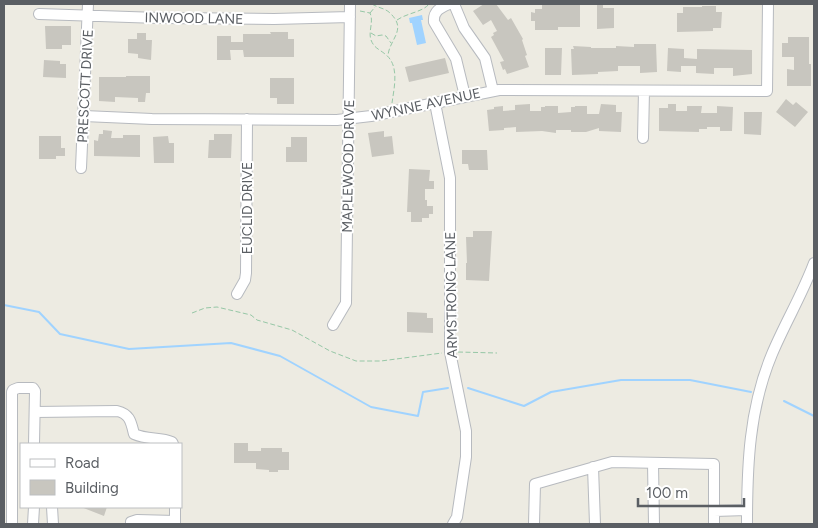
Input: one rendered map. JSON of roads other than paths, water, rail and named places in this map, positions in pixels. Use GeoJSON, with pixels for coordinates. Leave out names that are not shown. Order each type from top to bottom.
{"type":"FeatureCollection","features":[{"type":"Feature","properties":{"kind":"street","name":"PRESCOTT DRIVE"},"geometry":{"type":"LineString","coordinates":[[81,168],[88,4]]}},
{"type":"Feature","properties":{"kind":"street"},"geometry":{"type":"LineString","coordinates":[[448,4],[438,10],[434,16],[434,22],[456,59],[465,96]]}},
{"type":"Feature","properties":{"kind":"street"},"geometry":{"type":"LineString","coordinates":[[454,4],[464,28],[485,58],[493,90]]}},
{"type":"Feature","properties":{"kind":"street","name":"WYNNE AVENUE"},"geometry":{"type":"LineString","coordinates":[[84,116],[152,119],[349,119],[493,90],[768,91],[768,4]]}},
{"type":"Feature","properties":{"kind":"street","name":"INWOOD LANE"},"geometry":{"type":"LineString","coordinates":[[39,14],[207,19],[352,11]]}},
{"type":"Feature","properties":{"kind":"street","name":"MAPLEWOOD DRIVE"},"geometry":{"type":"LineString","coordinates":[[333,325],[346,303],[352,11]]}},
{"type":"Feature","properties":{"kind":"street"},"geometry":{"type":"LineString","coordinates":[[643,138],[644,91]]}},
{"type":"Feature","properties":{"kind":"street","name":"ARMSTRONG LANE"},"geometry":{"type":"LineString","coordinates":[[435,103],[450,178],[450,352],[465,423],[466,441],[465,464],[456,522]]}},
{"type":"Feature","properties":{"kind":"street","name":"EUCLID DRIVE"},"geometry":{"type":"LineString","coordinates":[[237,294],[245,280],[246,273],[248,119]]}},
{"type":"Feature","properties":{"kind":"street"},"geometry":{"type":"LineString","coordinates":[[747,524],[750,442],[758,398],[771,356],[814,263]]}},
{"type":"Feature","properties":{"kind":"street"},"geometry":{"type":"LineString","coordinates":[[12,524],[13,390],[18,388],[33,388],[35,391],[34,443]]}},
{"type":"Feature","properties":{"kind":"street"},"geometry":{"type":"LineString","coordinates":[[35,412],[124,412],[130,418],[134,434],[146,439],[165,439],[172,443]]}},
{"type":"Feature","properties":{"kind":"street"},"geometry":{"type":"LineString","coordinates":[[534,524],[535,484],[612,462],[714,464],[714,524]]}},
{"type":"Feature","properties":{"kind":"street"},"geometry":{"type":"LineString","coordinates":[[653,463],[654,524]]}},
{"type":"Feature","properties":{"kind":"street"},"geometry":{"type":"LineString","coordinates":[[593,468],[595,524]]}},
{"type":"Feature","properties":{"kind":"street"},"geometry":{"type":"LineString","coordinates":[[33,524],[34,508]]}},
{"type":"Feature","properties":{"kind":"street"},"geometry":{"type":"LineString","coordinates":[[52,508],[53,524]]}},
{"type":"Feature","properties":{"kind":"street"},"geometry":{"type":"LineString","coordinates":[[130,524],[137,520],[175,522],[175,508]]}},
{"type":"Feature","properties":{"kind":"street"},"geometry":{"type":"LineString","coordinates":[[714,511],[747,510]]}},
{"type":"Feature","properties":{"kind":"water"},"geometry":{"type":"Polygon","coordinates":[[[422,15],[423,20],[421,20],[426,43],[417,45],[409,18],[422,15]]]}},
{"type":"Feature","properties":{"kind":"waterway"},"geometry":{"type":"LineString","coordinates":[[4,305],[39,312],[60,334],[129,349],[231,343],[280,356],[371,407],[418,416],[423,392],[448,388]]}},
{"type":"Feature","properties":{"kind":"waterway"},"geometry":{"type":"LineString","coordinates":[[468,388],[524,406],[551,392],[621,380],[690,380],[751,392]]}},
{"type":"Feature","properties":{"kind":"waterway"},"geometry":{"type":"LineString","coordinates":[[784,401],[814,416]]}}]}
